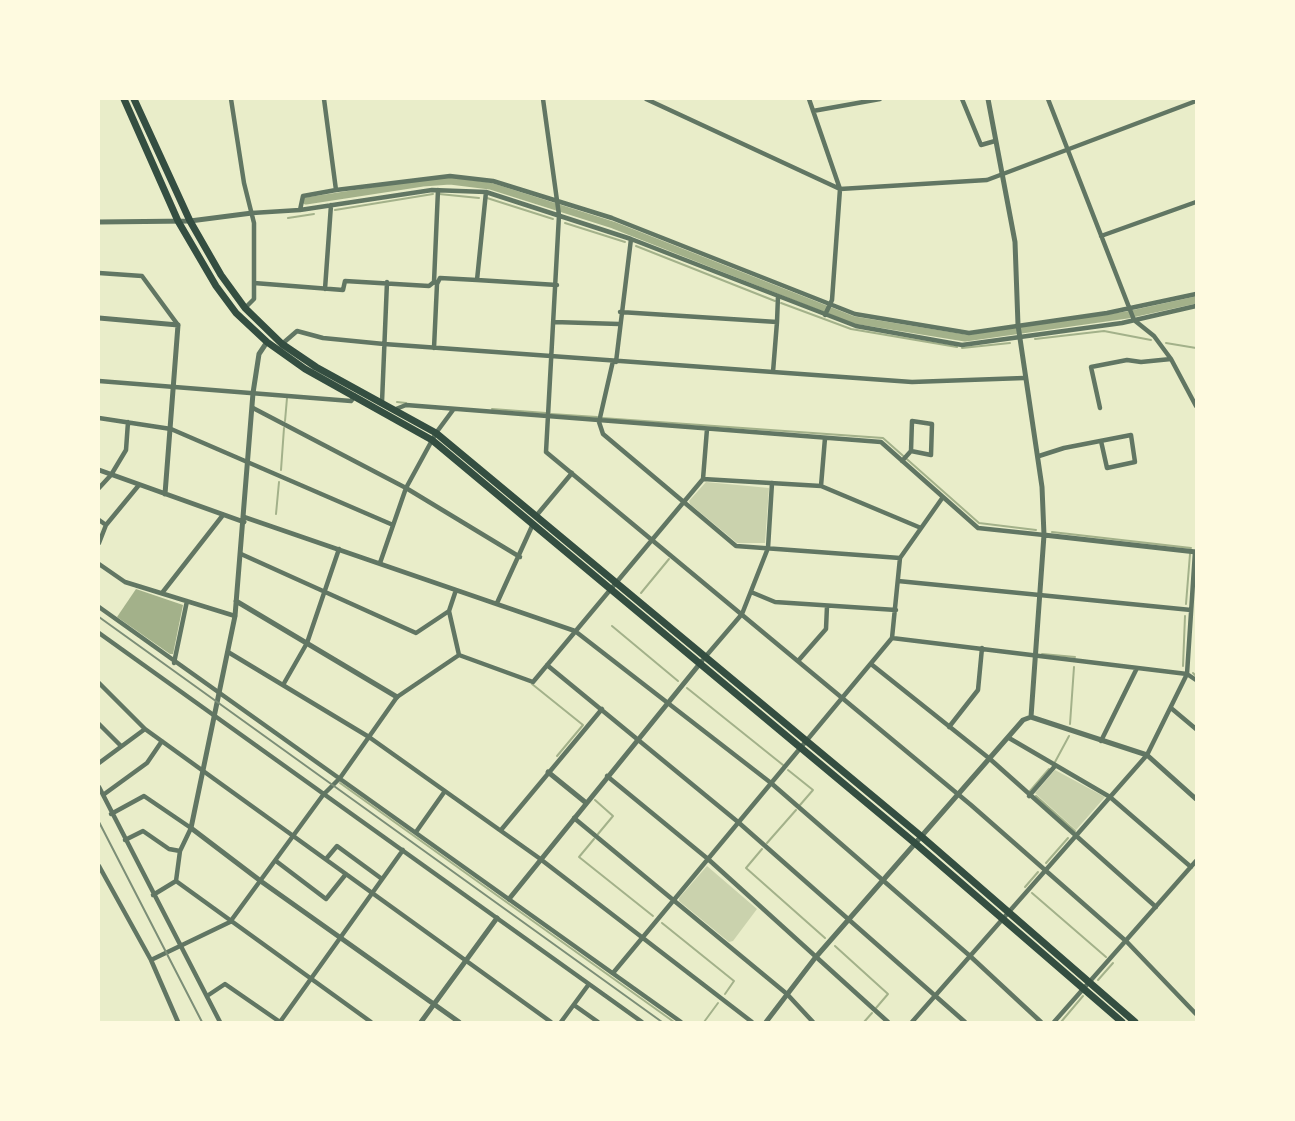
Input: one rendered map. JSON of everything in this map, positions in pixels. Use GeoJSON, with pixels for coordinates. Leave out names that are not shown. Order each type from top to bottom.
{"type":"FeatureCollection","features":[{"type":"Feature","properties":{"kind":"main road"},"geometry":{"type":"LineString","coordinates":[[124,99],[178,221],[216,286],[236,313],[267,342],[305,369],[434,436],[533,522],[706,656],[922,837],[1122,1022]]}},
{"type":"Feature","properties":{"kind":"main road"},"geometry":{"type":"LineString","coordinates":[[134,99],[190,221],[221,275],[245,308],[282,344],[316,367],[396,409],[536,514],[701,662],[916,844],[1090,982],[1135,1022]]}},
{"type":"Feature","properties":{"kind":"street"},"geometry":{"type":"LineString","coordinates":[[231,99],[244,183],[252,213],[254,299],[245,308]]}},
{"type":"Feature","properties":{"kind":"street"},"geometry":{"type":"LineString","coordinates":[[324,99],[336,190]]}},
{"type":"Feature","properties":{"kind":"street"},"geometry":{"type":"LineString","coordinates":[[543,99],[559,215],[557,285],[546,452],[959,795],[1126,942],[1196,1014]]}},
{"type":"Feature","properties":{"kind":"street"},"geometry":{"type":"LineString","coordinates":[[646,99],[840,189],[987,180],[1196,101]]}},
{"type":"Feature","properties":{"kind":"street"},"geometry":{"type":"LineString","coordinates":[[808,99],[840,189],[830,304],[825,315]]}},
{"type":"Feature","properties":{"kind":"street"},"geometry":{"type":"LineString","coordinates":[[813,111],[880,99]]}},
{"type":"Feature","properties":{"kind":"street"},"geometry":{"type":"LineString","coordinates":[[962,99],[981,145],[995,141]]}},
{"type":"Feature","properties":{"kind":"street"},"geometry":{"type":"LineString","coordinates":[[988,99],[1015,242],[1019,331],[1024,378],[1039,456],[1044,535],[1031,717]]}},
{"type":"Feature","properties":{"kind":"street"},"geometry":{"type":"LineString","coordinates":[[1048,99],[1134,320],[1154,336],[1171,359],[1196,406]]}},
{"type":"Feature","properties":{"kind":"street"},"geometry":{"type":"LineString","coordinates":[[300,210],[303,196],[336,190],[431,177],[450,176],[494,181],[612,218],[855,314],[969,333],[1019,331],[1134,320],[1196,306]]}},
{"type":"Feature","properties":{"kind":"street"},"geometry":{"type":"LineString","coordinates":[[431,177],[435,190],[434,348]]}},
{"type":"Feature","properties":{"kind":"street"},"geometry":{"type":"LineString","coordinates":[[99,222],[190,221],[300,210],[435,190],[486,192],[631,238],[856,326],[962,345],[1196,294]]}},
{"type":"Feature","properties":{"kind":"street"},"geometry":{"type":"LineString","coordinates":[[477,280],[486,192]]}},
{"type":"Feature","properties":{"kind":"street"},"geometry":{"type":"LineString","coordinates":[[1101,236],[1196,202]]}},
{"type":"Feature","properties":{"kind":"street"},"geometry":{"type":"LineString","coordinates":[[326,289],[331,205]]}},
{"type":"Feature","properties":{"kind":"street"},"geometry":{"type":"LineString","coordinates":[[631,238],[614,362],[599,422],[603,434],[736,546],[900,558]]}},
{"type":"Feature","properties":{"kind":"street"},"geometry":{"type":"LineString","coordinates":[[99,273],[142,276],[178,325],[165,494]]}},
{"type":"Feature","properties":{"kind":"street"},"geometry":{"type":"LineString","coordinates":[[254,283],[344,290],[345,281],[429,286],[440,278],[557,285]]}},
{"type":"Feature","properties":{"kind":"street"},"geometry":{"type":"LineString","coordinates":[[382,402],[387,282]]}},
{"type":"Feature","properties":{"kind":"street"},"geometry":{"type":"LineString","coordinates":[[773,372],[778,296]]}},
{"type":"Feature","properties":{"kind":"street"},"geometry":{"type":"LineString","coordinates":[[620,312],[777,322]]}},
{"type":"Feature","properties":{"kind":"street"},"geometry":{"type":"LineString","coordinates":[[99,318],[178,325]]}},
{"type":"Feature","properties":{"kind":"street"},"geometry":{"type":"LineString","coordinates":[[554,322],[619,324]]}},
{"type":"Feature","properties":{"kind":"street"},"geometry":{"type":"LineString","coordinates":[[282,344],[297,331],[323,338],[384,344],[912,382],[1024,378]]}},
{"type":"Feature","properties":{"kind":"street"},"geometry":{"type":"LineString","coordinates":[[176,882],[180,852],[191,828],[235,616],[253,393],[259,354],[267,342]]}},
{"type":"Feature","properties":{"kind":"street"},"geometry":{"type":"LineString","coordinates":[[1100,408],[1091,367],[1126,360],[1141,362],[1171,359]]}},
{"type":"Feature","properties":{"kind":"street"},"geometry":{"type":"LineString","coordinates":[[99,381],[351,401],[355,396]]}},
{"type":"Feature","properties":{"kind":"street"},"geometry":{"type":"LineString","coordinates":[[396,409],[406,405],[599,422],[881,442],[978,528],[1195,552],[1194,596],[1187,674],[1147,755],[912,1022]]}},
{"type":"Feature","properties":{"kind":"street"},"geometry":{"type":"LineString","coordinates":[[253,408],[406,488],[520,557]]}},
{"type":"Feature","properties":{"kind":"street"},"geometry":{"type":"LineString","coordinates":[[380,563],[406,488],[434,436],[453,410]]}},
{"type":"Feature","properties":{"kind":"street"},"geometry":{"type":"LineString","coordinates":[[99,418],[171,429],[393,525]]}},
{"type":"Feature","properties":{"kind":"street"},"geometry":{"type":"LineString","coordinates":[[903,461],[909,453],[912,421],[932,424],[931,456],[909,453]]}},
{"type":"Feature","properties":{"kind":"street"},"geometry":{"type":"LineString","coordinates":[[99,488],[111,475],[126,450],[128,422]]}},
{"type":"Feature","properties":{"kind":"street"},"geometry":{"type":"LineString","coordinates":[[459,656],[533,682],[703,479],[707,429]]}},
{"type":"Feature","properties":{"kind":"street"},"geometry":{"type":"LineString","coordinates":[[1039,456],[1064,448],[1131,435],[1135,462],[1107,468],[1101,441]]}},
{"type":"Feature","properties":{"kind":"street"},"geometry":{"type":"LineString","coordinates":[[821,486],[825,438]]}},
{"type":"Feature","properties":{"kind":"street"},"geometry":{"type":"LineString","coordinates":[[99,470],[223,515],[339,549],[575,631],[771,783],[970,956],[1041,1022]]}},
{"type":"Feature","properties":{"kind":"street"},"geometry":{"type":"LineString","coordinates":[[497,603],[520,557],[536,514],[572,473]]}},
{"type":"Feature","properties":{"kind":"street"},"geometry":{"type":"LineString","coordinates":[[703,479],[821,486],[921,528]]}},
{"type":"Feature","properties":{"kind":"street"},"geometry":{"type":"LineString","coordinates":[[509,899],[585,802],[742,614],[768,548],[772,483]]}},
{"type":"Feature","properties":{"kind":"street"},"geometry":{"type":"LineString","coordinates":[[99,543],[106,525],[139,485]]}},
{"type":"Feature","properties":{"kind":"street"},"geometry":{"type":"LineString","coordinates":[[613,973],[892,638],[900,558],[943,497]]}},
{"type":"Feature","properties":{"kind":"street"},"geometry":{"type":"LineString","coordinates":[[162,593],[223,515]]}},
{"type":"Feature","properties":{"kind":"street"},"geometry":{"type":"LineString","coordinates":[[99,520],[106,525]]}},
{"type":"Feature","properties":{"kind":"street"},"geometry":{"type":"LineString","coordinates":[[283,685],[307,643],[339,549]]}},
{"type":"Feature","properties":{"kind":"street"},"geometry":{"type":"LineString","coordinates":[[241,554],[416,633],[449,611]]}},
{"type":"Feature","properties":{"kind":"street"},"geometry":{"type":"LineString","coordinates":[[99,564],[125,582],[235,616]]}},
{"type":"Feature","properties":{"kind":"street"},"geometry":{"type":"LineString","coordinates":[[898,581],[1191,610]]}},
{"type":"Feature","properties":{"kind":"street"},"geometry":{"type":"LineString","coordinates":[[456,590],[449,611],[459,656]]}},
{"type":"Feature","properties":{"kind":"street"},"geometry":{"type":"LineString","coordinates":[[751,592],[775,602],[896,610]]}},
{"type":"Feature","properties":{"kind":"street"},"geometry":{"type":"LineString","coordinates":[[174,663],[187,601]]}},
{"type":"Feature","properties":{"kind":"street"},"geometry":{"type":"LineString","coordinates":[[236,601],[397,697]]}},
{"type":"Feature","properties":{"kind":"street"},"geometry":{"type":"LineString","coordinates":[[798,661],[826,629],[827,606]]}},
{"type":"Feature","properties":{"kind":"street"},"geometry":{"type":"LineString","coordinates":[[99,607],[174,663],[340,778],[681,1022]]}},
{"type":"Feature","properties":{"kind":"street"},"geometry":{"type":"LineString","coordinates":[[99,633],[642,1022]]}},
{"type":"Feature","properties":{"kind":"street"},"geometry":{"type":"LineString","coordinates":[[892,638],[1187,674],[1196,680]]}},
{"type":"Feature","properties":{"kind":"street"},"geometry":{"type":"LineString","coordinates":[[1189,642],[1196,643]]}},
{"type":"Feature","properties":{"kind":"street"},"geometry":{"type":"LineString","coordinates":[[949,727],[978,690],[982,648]]}},
{"type":"Feature","properties":{"kind":"street"},"geometry":{"type":"LineString","coordinates":[[228,652],[369,737],[501,830],[752,1022]]}},
{"type":"Feature","properties":{"kind":"street"},"geometry":{"type":"LineString","coordinates":[[151,960],[230,922],[262,882],[323,795],[340,778],[397,697],[459,656]]}},
{"type":"Feature","properties":{"kind":"street"},"geometry":{"type":"LineString","coordinates":[[871,664],[990,759],[1156,907]]}},
{"type":"Feature","properties":{"kind":"street"},"geometry":{"type":"LineString","coordinates":[[547,665],[738,822],[965,1022]]}},
{"type":"Feature","properties":{"kind":"street"},"geometry":{"type":"LineString","coordinates":[[1101,741],[1137,668]]}},
{"type":"Feature","properties":{"kind":"street"},"geometry":{"type":"LineString","coordinates":[[99,682],[145,729],[551,1022]]}},
{"type":"Feature","properties":{"kind":"street"},"geometry":{"type":"LineString","coordinates":[[1171,708],[1196,729]]}},
{"type":"Feature","properties":{"kind":"street"},"geometry":{"type":"LineString","coordinates":[[501,830],[602,709]]}},
{"type":"Feature","properties":{"kind":"street"},"geometry":{"type":"LineString","coordinates":[[766,1022],[815,958],[1023,720],[1031,717],[1147,755],[1196,799]]}},
{"type":"Feature","properties":{"kind":"street"},"geometry":{"type":"LineString","coordinates":[[99,724],[121,746]]}},
{"type":"Feature","properties":{"kind":"street"},"geometry":{"type":"LineString","coordinates":[[99,763],[145,729]]}},
{"type":"Feature","properties":{"kind":"street"},"geometry":{"type":"LineString","coordinates":[[1009,738],[1110,797],[1191,867]]}},
{"type":"Feature","properties":{"kind":"street"},"geometry":{"type":"LineString","coordinates":[[103,795],[147,763],[162,741]]}},
{"type":"Feature","properties":{"kind":"street"},"geometry":{"type":"LineString","coordinates":[[1029,796],[1055,766]]}},
{"type":"Feature","properties":{"kind":"street"},"geometry":{"type":"LineString","coordinates":[[548,772],[585,802]]}},
{"type":"Feature","properties":{"kind":"street"},"geometry":{"type":"LineString","coordinates":[[607,776],[708,859],[888,1022]]}},
{"type":"Feature","properties":{"kind":"street"},"geometry":{"type":"LineString","coordinates":[[99,787],[220,1022]]}},
{"type":"Feature","properties":{"kind":"street"},"geometry":{"type":"LineString","coordinates":[[416,832],[445,791]]}},
{"type":"Feature","properties":{"kind":"street"},"geometry":{"type":"LineString","coordinates":[[111,814],[144,796],[459,1022]]}},
{"type":"Feature","properties":{"kind":"street"},"geometry":{"type":"LineString","coordinates":[[573,817],[787,994],[813,1022]]}},
{"type":"Feature","properties":{"kind":"street"},"geometry":{"type":"LineString","coordinates":[[125,840],[142,831],[169,849],[180,852]]}},
{"type":"Feature","properties":{"kind":"street"},"geometry":{"type":"LineString","coordinates":[[326,859],[337,846],[382,879]]}},
{"type":"Feature","properties":{"kind":"street"},"geometry":{"type":"LineString","coordinates":[[207,996],[225,984],[280,1022],[403,850]]}},
{"type":"Feature","properties":{"kind":"street"},"geometry":{"type":"LineString","coordinates":[[276,861],[326,899],[346,874]]}},
{"type":"Feature","properties":{"kind":"street"},"geometry":{"type":"LineString","coordinates":[[1054,1022],[1196,861]]}},
{"type":"Feature","properties":{"kind":"street"},"geometry":{"type":"LineString","coordinates":[[99,866],[151,960],[178,1022]]}},
{"type":"Feature","properties":{"kind":"street"},"geometry":{"type":"LineString","coordinates":[[153,895],[176,882]]}},
{"type":"Feature","properties":{"kind":"street"},"geometry":{"type":"LineString","coordinates":[[176,882],[371,1022]]}},
{"type":"Feature","properties":{"kind":"street"},"geometry":{"type":"LineString","coordinates":[[421,1022],[497,918]]}},
{"type":"Feature","properties":{"kind":"street"},"geometry":{"type":"LineString","coordinates":[[561,1022],[589,984]]}},
{"type":"Feature","properties":{"kind":"street"},"geometry":{"type":"LineString","coordinates":[[574,1005],[598,1022]]}},
{"type":"Feature","properties":{"kind":"shaded area"},"geometry":{"type":"Polygon","coordinates":[[[706,482],[769,488],[765,543],[737,543],[690,504],[689,501],[706,482]]]}},
{"type":"Feature","properties":{"kind":"shaded area"},"geometry":{"type":"Polygon","coordinates":[[[136,589],[183,605],[173,654],[117,617],[136,589]]]}},
{"type":"Feature","properties":{"kind":"shaded area"},"geometry":{"type":"Polygon","coordinates":[[[1055,770],[1105,797],[1076,830],[1035,793],[1055,770]]]}},
{"type":"Feature","properties":{"kind":"shaded area"},"geometry":{"type":"Polygon","coordinates":[[[707,866],[757,909],[733,941],[729,942],[679,901],[679,898],[707,866]]]}},
{"type":"Feature","properties":{"kind":"waterway"},"geometry":{"type":"LineString","coordinates":[[306,201],[423,183],[450,181],[490,186],[613,225],[854,320],[965,338],[1127,315],[1196,300]]}},
{"type":"Feature","properties":{"kind":"waterway"},"geometry":{"type":"LineString","coordinates":[[335,210],[433,194]]}},
{"type":"Feature","properties":{"kind":"waterway"},"geometry":{"type":"LineString","coordinates":[[439,194],[479,198]]}},
{"type":"Feature","properties":{"kind":"waterway"},"geometry":{"type":"LineString","coordinates":[[487,198],[553,219]]}},
{"type":"Feature","properties":{"kind":"waterway"},"geometry":{"type":"LineString","coordinates":[[288,218],[314,214]]}},
{"type":"Feature","properties":{"kind":"waterway"},"geometry":{"type":"LineString","coordinates":[[565,223],[625,242]]}},
{"type":"Feature","properties":{"kind":"waterway"},"geometry":{"type":"LineString","coordinates":[[636,246],[775,301]]}},
{"type":"Feature","properties":{"kind":"waterway"},"geometry":{"type":"LineString","coordinates":[[781,303],[851,329],[957,347]]}},
{"type":"Feature","properties":{"kind":"waterway"},"geometry":{"type":"LineString","coordinates":[[1035,339],[1104,331],[1151,340]]}},
{"type":"Feature","properties":{"kind":"waterway"},"geometry":{"type":"LineString","coordinates":[[962,348],[1010,343]]}},
{"type":"Feature","properties":{"kind":"waterway"},"geometry":{"type":"LineString","coordinates":[[1166,343],[1196,348]]}},
{"type":"Feature","properties":{"kind":"waterway"},"geometry":{"type":"LineString","coordinates":[[285,421],[287,398]]}},
{"type":"Feature","properties":{"kind":"waterway"},"geometry":{"type":"LineString","coordinates":[[397,402],[406,403]]}},
{"type":"Feature","properties":{"kind":"waterway"},"geometry":{"type":"LineString","coordinates":[[492,409],[546,413]]}},
{"type":"Feature","properties":{"kind":"waterway"},"geometry":{"type":"LineString","coordinates":[[551,414],[597,417]]}},
{"type":"Feature","properties":{"kind":"waterway"},"geometry":{"type":"LineString","coordinates":[[602,418],[883,438],[979,523],[1036,530]]}},
{"type":"Feature","properties":{"kind":"waterway"},"geometry":{"type":"LineString","coordinates":[[281,470],[284,428]]}},
{"type":"Feature","properties":{"kind":"waterway"},"geometry":{"type":"LineString","coordinates":[[276,514],[279,482]]}},
{"type":"Feature","properties":{"kind":"waterway"},"geometry":{"type":"LineString","coordinates":[[1052,532],[1191,548]]}},
{"type":"Feature","properties":{"kind":"waterway"},"geometry":{"type":"LineString","coordinates":[[1186,604],[1190,554]]}},
{"type":"Feature","properties":{"kind":"waterway"},"geometry":{"type":"LineString","coordinates":[[641,593],[669,559]]}},
{"type":"Feature","properties":{"kind":"waterway"},"geometry":{"type":"LineString","coordinates":[[1183,666],[1185,616]]}},
{"type":"Feature","properties":{"kind":"waterway"},"geometry":{"type":"LineString","coordinates":[[612,626],[678,681]]}},
{"type":"Feature","properties":{"kind":"waterway"},"geometry":{"type":"LineString","coordinates":[[1042,654],[1075,657]]}},
{"type":"Feature","properties":{"kind":"waterway"},"geometry":{"type":"LineString","coordinates":[[1070,724],[1074,667]]}},
{"type":"Feature","properties":{"kind":"waterway"},"geometry":{"type":"LineString","coordinates":[[1193,673],[1196,676]]}},
{"type":"Feature","properties":{"kind":"waterway"},"geometry":{"type":"LineString","coordinates":[[532,684],[583,725],[557,756]]}},
{"type":"Feature","properties":{"kind":"waterway"},"geometry":{"type":"LineString","coordinates":[[687,688],[783,765]]}},
{"type":"Feature","properties":{"kind":"waterway"},"geometry":{"type":"LineString","coordinates":[[1055,762],[1069,736]]}},
{"type":"Feature","properties":{"kind":"waterway"},"geometry":{"type":"LineString","coordinates":[[1030,791],[1049,769]]}},
{"type":"Feature","properties":{"kind":"waterway"},"geometry":{"type":"LineString","coordinates":[[788,770],[813,790],[800,805]]}},
{"type":"Feature","properties":{"kind":"waterway"},"geometry":{"type":"LineString","coordinates":[[340,783],[674,1022]]}},
{"type":"Feature","properties":{"kind":"waterway"},"geometry":{"type":"LineString","coordinates":[[1036,796],[1075,831]]}},
{"type":"Feature","properties":{"kind":"waterway"},"geometry":{"type":"LineString","coordinates":[[595,800],[613,816],[598,834]]}},
{"type":"Feature","properties":{"kind":"waterway"},"geometry":{"type":"LineString","coordinates":[[767,843],[796,810]]}},
{"type":"Feature","properties":{"kind":"waterway"},"geometry":{"type":"LineString","coordinates":[[1046,863],[1068,838]]}},
{"type":"Feature","properties":{"kind":"waterway"},"geometry":{"type":"LineString","coordinates":[[594,839],[579,857],[653,916]]}},
{"type":"Feature","properties":{"kind":"waterway"},"geometry":{"type":"LineString","coordinates":[[762,849],[746,868],[825,938]]}},
{"type":"Feature","properties":{"kind":"waterway"},"geometry":{"type":"LineString","coordinates":[[1025,887],[1038,872]]}},
{"type":"Feature","properties":{"kind":"waterway"},"geometry":{"type":"LineString","coordinates":[[1032,893],[1106,957]]}},
{"type":"Feature","properties":{"kind":"waterway"},"geometry":{"type":"LineString","coordinates":[[662,923],[734,981],[725,994]]}},
{"type":"Feature","properties":{"kind":"waterway"},"geometry":{"type":"LineString","coordinates":[[835,946],[888,994],[876,1008]]}},
{"type":"Feature","properties":{"kind":"waterway"},"geometry":{"type":"LineString","coordinates":[[1098,980],[1113,963]]}},
{"type":"Feature","properties":{"kind":"waterway"},"geometry":{"type":"LineString","coordinates":[[1061,1022],[1083,996]]}},
{"type":"Feature","properties":{"kind":"waterway"},"geometry":{"type":"LineString","coordinates":[[704,1022],[718,1003]]}},
{"type":"Feature","properties":{"kind":"waterway"},"geometry":{"type":"LineString","coordinates":[[864,1022],[872,1013]]}},
{"type":"Feature","properties":{"kind":"railway"},"geometry":{"type":"LineString","coordinates":[[99,617],[662,1022]]}},
{"type":"Feature","properties":{"kind":"railway"},"geometry":{"type":"LineString","coordinates":[[99,822],[202,1022]]}}]}
